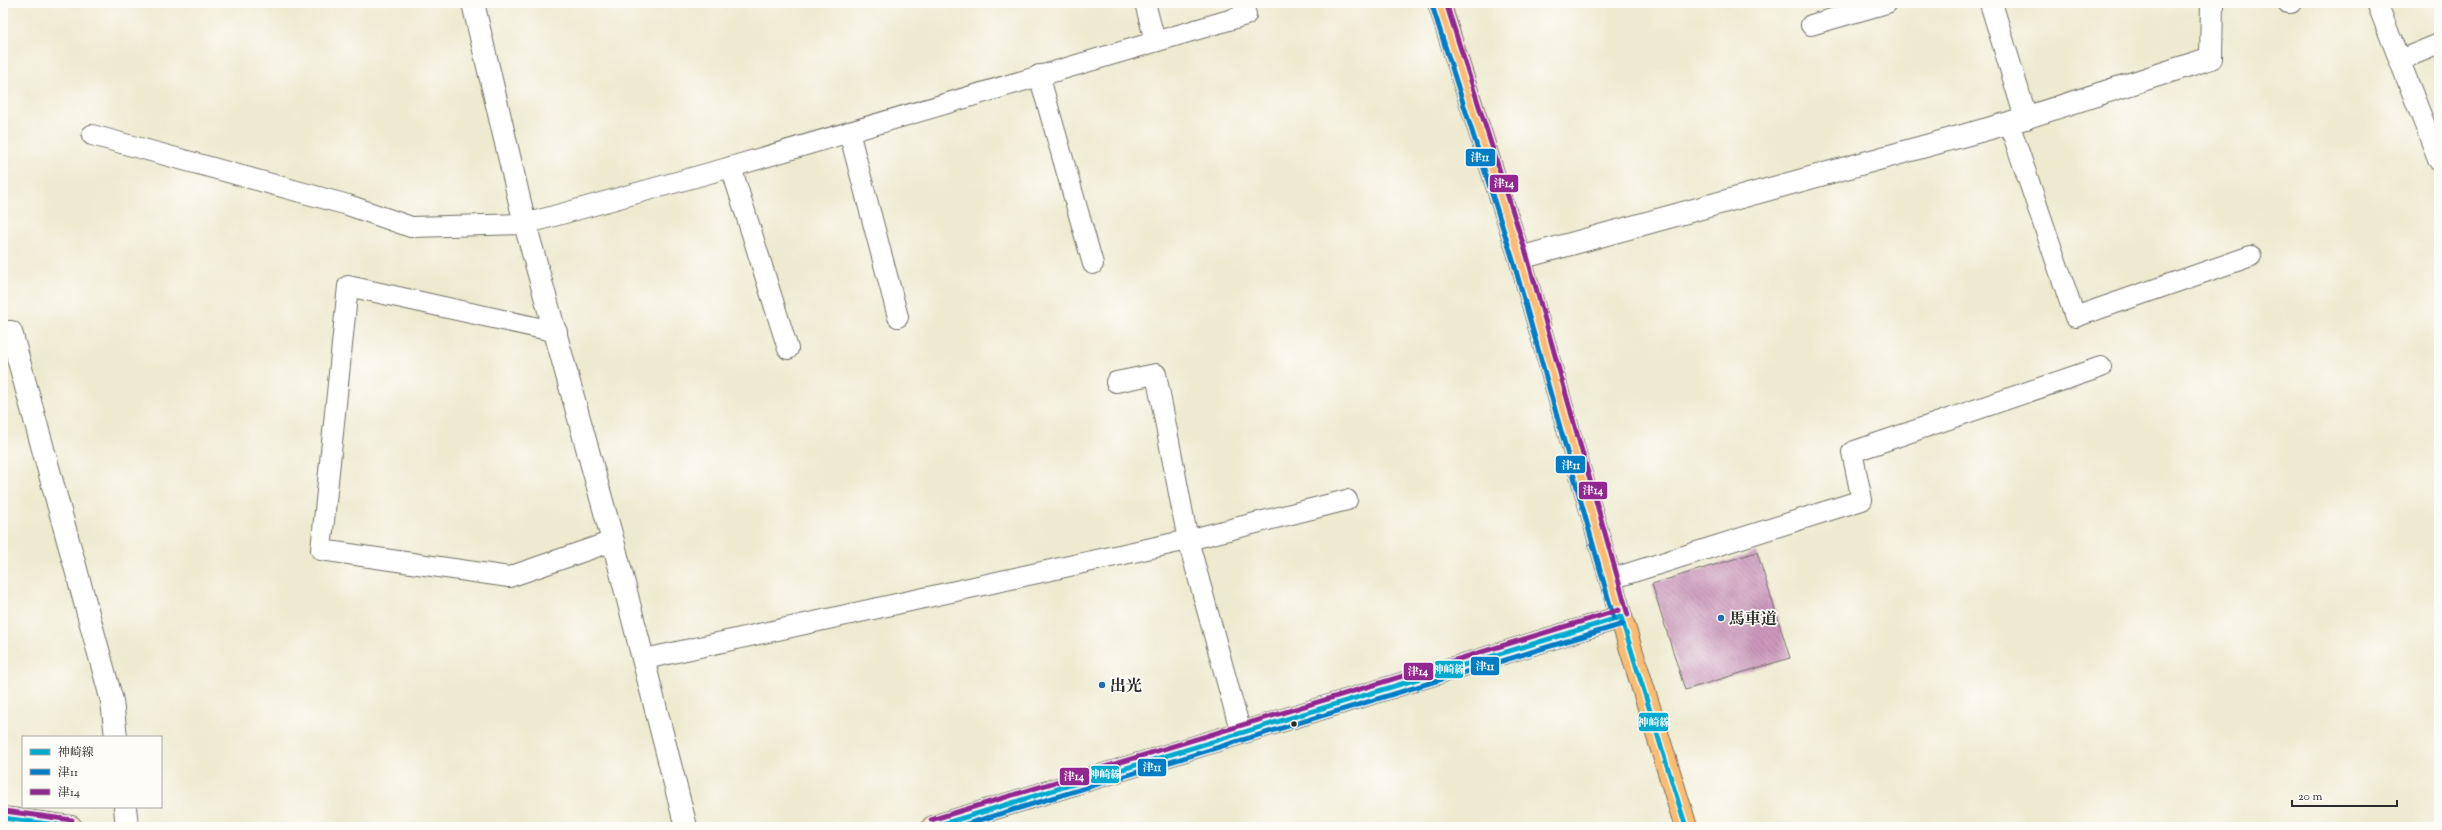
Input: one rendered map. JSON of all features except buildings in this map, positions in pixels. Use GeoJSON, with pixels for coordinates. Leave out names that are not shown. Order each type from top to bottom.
{"type":"FeatureCollection","features":[{"type":"Feature","properties":{"kind":"highway"},"geometry":{"type":"LineString","coordinates":[[1438,3],[1520,258],[1621,617],[1686,827]]}},
{"type":"Feature","properties":{"kind":"main road"},"geometry":{"type":"LineString","coordinates":[[933,827],[1621,617]]}},
{"type":"Feature","properties":{"kind":"main road"},"geometry":{"type":"LineString","coordinates":[[3,818],[72,827]]}},
{"type":"Feature","properties":{"kind":"street"},"geometry":{"type":"LineString","coordinates":[[473,3],[525,224],[557,332],[645,660],[686,827]]}},
{"type":"Feature","properties":{"kind":"street"},"geometry":{"type":"LineString","coordinates":[[1991,3],[2018,120]]}},
{"type":"Feature","properties":{"kind":"street"},"geometry":{"type":"LineString","coordinates":[[1520,258],[2018,120],[2211,58],[2212,3]]}},
{"type":"Feature","properties":{"kind":"street"},"geometry":{"type":"LineString","coordinates":[[3,332],[11,332],[112,701],[116,736]]}},
{"type":"Feature","properties":{"kind":"street"},"geometry":{"type":"LineString","coordinates":[[125,808],[127,827]]}},
{"type":"Feature","properties":{"kind":"lane"},"geometry":{"type":"LineString","coordinates":[[1145,3],[1155,41]]}},
{"type":"Feature","properties":{"kind":"lane"},"geometry":{"type":"LineString","coordinates":[[92,135],[348,205],[411,227],[525,224],[731,167],[1246,15],[1243,3]]}},
{"type":"Feature","properties":{"kind":"lane"},"geometry":{"type":"LineString","coordinates":[[1811,25],[1887,3]]}},
{"type":"Feature","properties":{"kind":"lane"},"geometry":{"type":"LineString","coordinates":[[2377,3],[2439,161]]}},
{"type":"Feature","properties":{"kind":"lane"},"geometry":{"type":"LineString","coordinates":[[2400,60],[2439,44]]}},
{"type":"Feature","properties":{"kind":"lane"},"geometry":{"type":"LineString","coordinates":[[1039,75],[1093,264]]}},
{"type":"Feature","properties":{"kind":"lane"},"geometry":{"type":"LineString","coordinates":[[2018,120],[2076,316],[2251,256]]}},
{"type":"Feature","properties":{"kind":"lane"},"geometry":{"type":"LineString","coordinates":[[849,132],[898,317]]}},
{"type":"Feature","properties":{"kind":"lane"},"geometry":{"type":"LineString","coordinates":[[731,167],[788,349]]}},
{"type":"Feature","properties":{"kind":"lane"},"geometry":{"type":"LineString","coordinates":[[557,332],[348,286],[321,550],[508,578],[613,541]]}},
{"type":"Feature","properties":{"kind":"lane"},"geometry":{"type":"LineString","coordinates":[[1611,580],[1862,500],[1852,452],[2101,367]]}},
{"type":"Feature","properties":{"kind":"lane"},"geometry":{"type":"LineString","coordinates":[[1116,382],[1156,374],[1188,540],[1241,733]]}},
{"type":"Feature","properties":{"kind":"lane"},"geometry":{"type":"LineString","coordinates":[[645,660],[1188,540],[1347,500]]}},
{"type":"Feature","properties":{"kind":"transit line","name":"津14"},"geometry":{"type":"LineString","coordinates":[[1446,3],[1527,256],[1628,615]]}},
{"type":"Feature","properties":{"kind":"transit line","name":"津11"},"geometry":{"type":"LineString","coordinates":[[1432,5],[1513,260],[1614,619]]}},
{"type":"Feature","properties":{"kind":"transit line","name":"津14"},"geometry":{"type":"LineString","coordinates":[[931,820],[1619,610]]}},
{"type":"Feature","properties":{"kind":"transit line","name":"神崎線"},"geometry":{"type":"LineString","coordinates":[[1621,617],[1686,827]]}},
{"type":"Feature","properties":{"kind":"transit line","name":"神崎線"},"geometry":{"type":"LineString","coordinates":[[933,827],[1621,617]]}},
{"type":"Feature","properties":{"kind":"transit line","name":"津11"},"geometry":{"type":"LineString","coordinates":[[957,827],[1623,624]]}},
{"type":"Feature","properties":{"kind":"transit line","name":"津14"},"geometry":{"type":"LineString","coordinates":[[4,811],[72,820]]}},
{"type":"Feature","properties":{"kind":"transit line","name":"神崎線"},"geometry":{"type":"LineString","coordinates":[[3,818],[71,827]]}},
{"type":"Feature","properties":{"kind":"place","name":"馬車道"},"geometry":{"type":"Point","coordinates":[1721,618]}},
{"type":"Feature","properties":{"kind":"place","name":"出光"},"geometry":{"type":"Point","coordinates":[1102,685]}}]}
